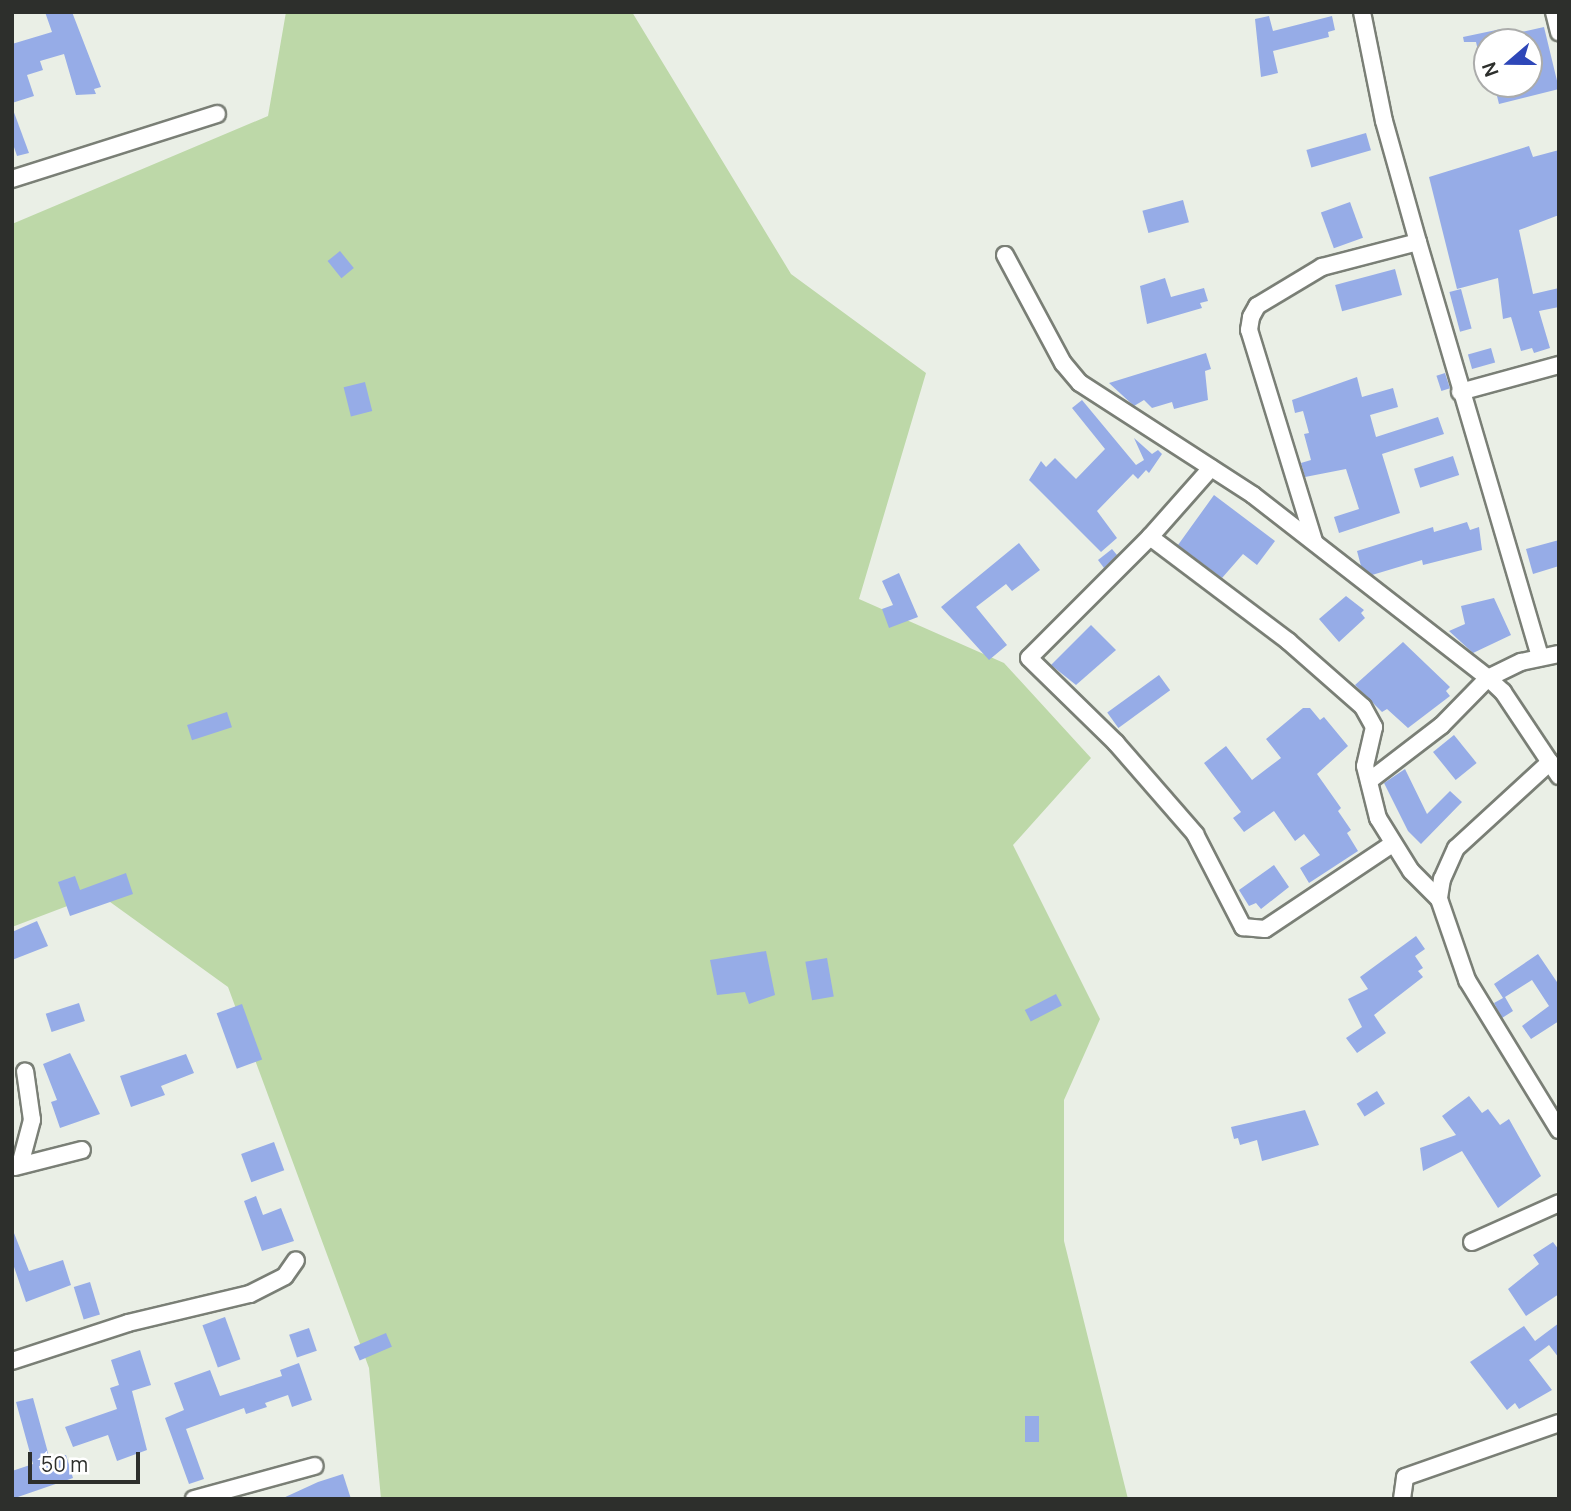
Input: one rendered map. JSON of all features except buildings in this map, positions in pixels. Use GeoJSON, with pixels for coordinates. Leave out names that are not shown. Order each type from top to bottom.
{"type":"FeatureCollection","features":[{"type":"Feature","properties":{"kind":"street"},"geometry":{"type":"LineString","coordinates":[[1362,12],[1384,121],[1418,242],[1449,338],[1460,392],[1540,657]]}},
{"type":"Feature","properties":{"kind":"street"},"geometry":{"type":"LineString","coordinates":[[1554,12],[1559,32]]}},
{"type":"Feature","properties":{"kind":"street"},"geometry":{"type":"LineString","coordinates":[[12,179],[218,114]]}},
{"type":"Feature","properties":{"kind":"street"},"geometry":{"type":"LineString","coordinates":[[1314,541],[1249,330],[1251,317],[1257,306],[1322,267],[1418,242]]}},
{"type":"Feature","properties":{"kind":"street"},"geometry":{"type":"LineString","coordinates":[[1005,254],[1063,363],[1080,383],[1211,468],[1314,541],[1488,678],[1503,692],[1559,776]]}},
{"type":"Feature","properties":{"kind":"street"},"geometry":{"type":"LineString","coordinates":[[1460,392],[1559,365]]}},
{"type":"Feature","properties":{"kind":"street"},"geometry":{"type":"LineString","coordinates":[[1211,468],[1150,537],[1029,655],[1033,664],[1116,743],[1195,834],[1243,927],[1258,932],[1265,929],[1391,845]]}},
{"type":"Feature","properties":{"kind":"street"},"geometry":{"type":"LineString","coordinates":[[1150,537],[1288,640],[1363,706],[1374,727],[1365,758],[1378,818],[1391,845],[1421,884],[1439,899]]}},
{"type":"Feature","properties":{"kind":"street"},"geometry":{"type":"LineString","coordinates":[[1369,780],[1384,773],[1414,742],[1441,726],[1488,678],[1540,657],[1559,654]]}},
{"type":"Feature","properties":{"kind":"street"},"geometry":{"type":"LineString","coordinates":[[1550,762],[1456,848],[1442,879],[1439,899],[1467,980],[1559,1130]]}},
{"type":"Feature","properties":{"kind":"street"},"geometry":{"type":"LineString","coordinates":[[16,1166],[32,1120],[25,1071]]}},
{"type":"Feature","properties":{"kind":"street"},"geometry":{"type":"LineString","coordinates":[[16,1166],[82,1150]]}},
{"type":"Feature","properties":{"kind":"street"},"geometry":{"type":"LineString","coordinates":[[1472,1242],[1559,1203]]}},
{"type":"Feature","properties":{"kind":"street"},"geometry":{"type":"LineString","coordinates":[[12,1361],[128,1323],[250,1294],[285,1276],[296,1260]]}},
{"type":"Feature","properties":{"kind":"street"},"geometry":{"type":"LineString","coordinates":[[1402,1499],[1405,1477],[1559,1423]]}},
{"type":"Feature","properties":{"kind":"street"},"geometry":{"type":"LineString","coordinates":[[194,1499],[315,1466]]}},
{"type":"Feature","properties":{"kind":"green space"},"geometry":{"type":"Polygon","coordinates":[[[286,12],[632,12],[791,274],[926,373],[859,599],[1004,663],[1091,758],[1013,845],[1100,1019],[1064,1100],[1064,1241],[1128,1499],[381,1499],[369,1368],[228,987],[99,894],[12,927],[12,224],[268,116],[286,12]]]}}]}
